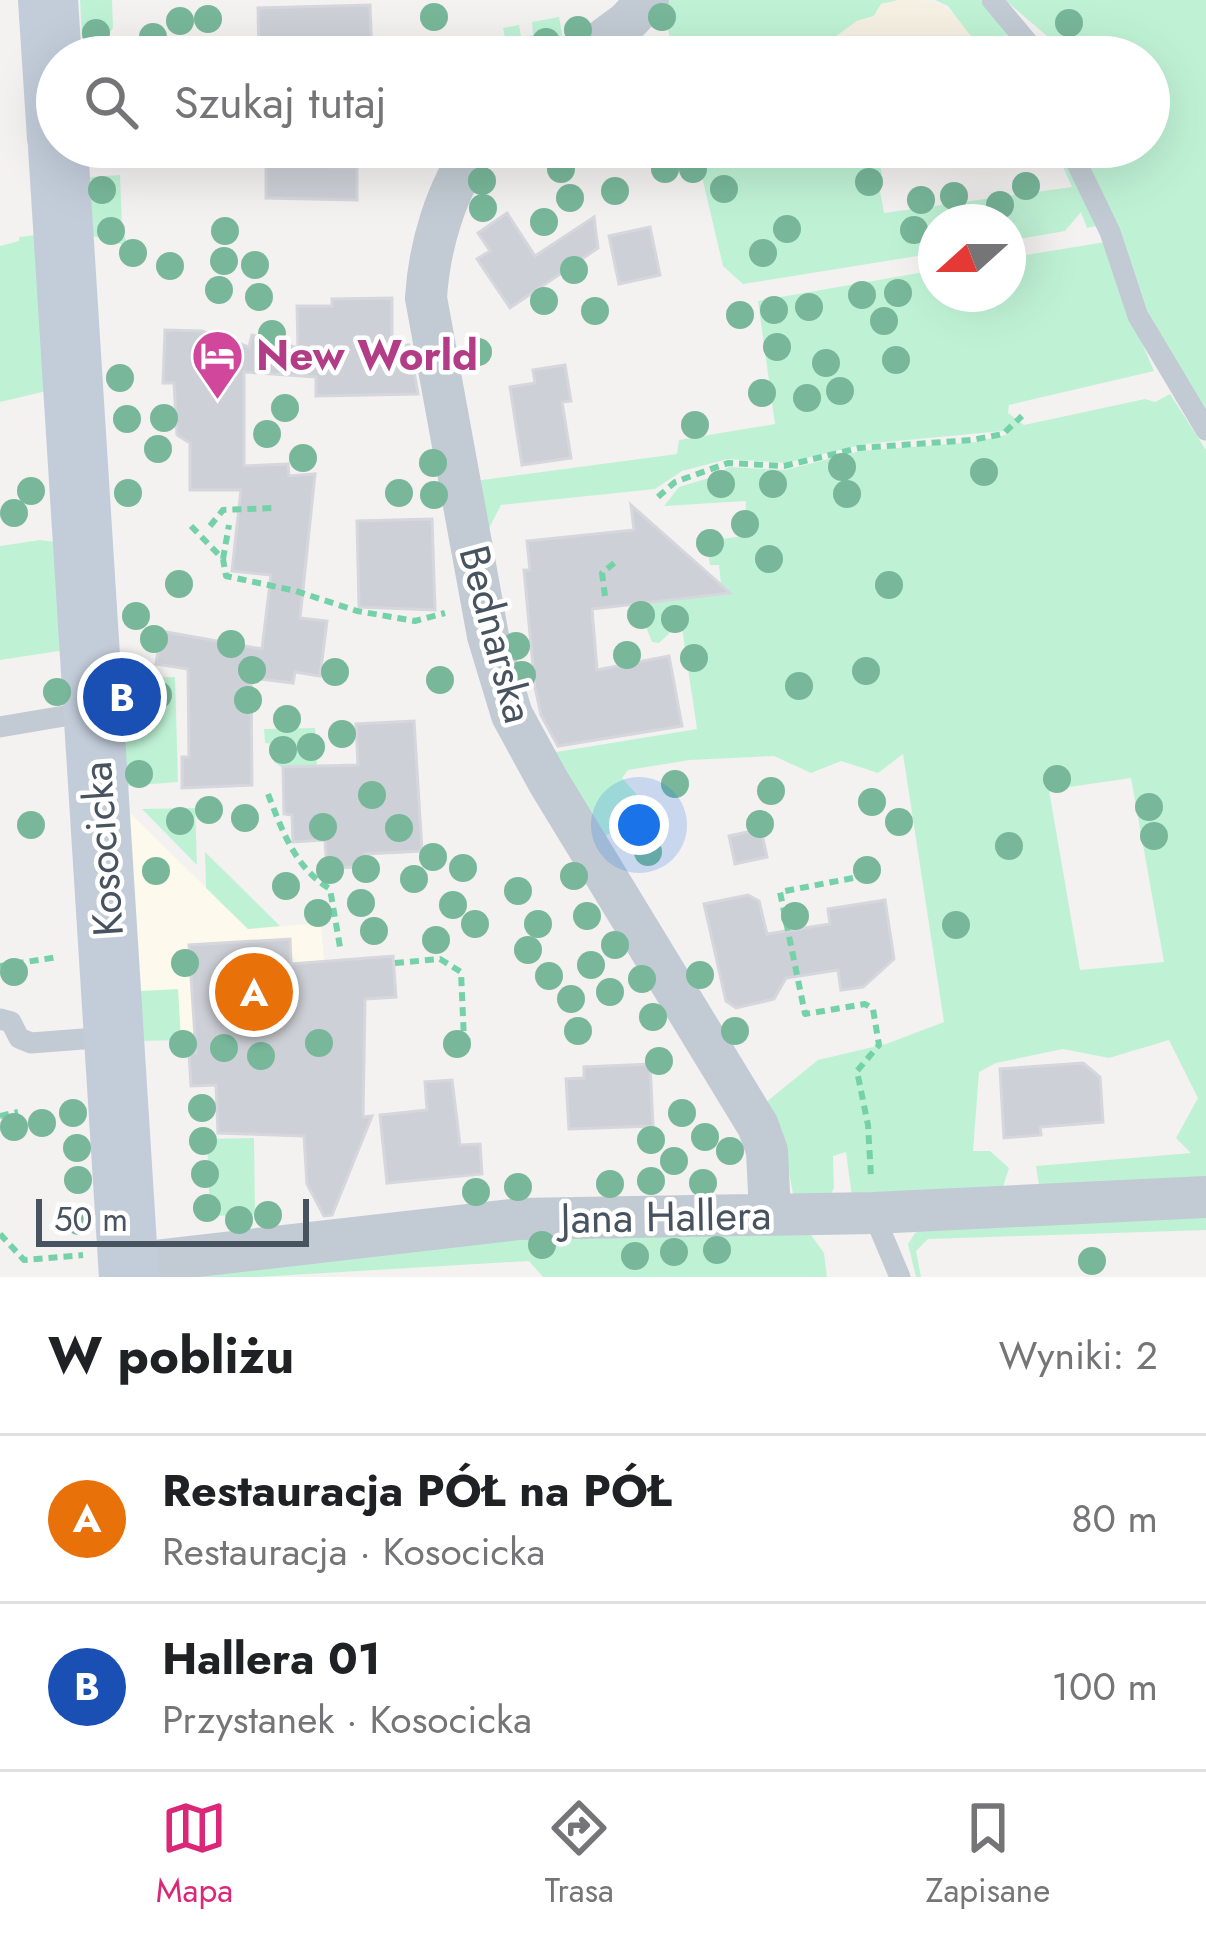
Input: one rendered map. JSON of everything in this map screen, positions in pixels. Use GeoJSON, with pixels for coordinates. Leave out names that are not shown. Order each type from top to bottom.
{"type":"FeatureCollection","features":[{"type":"Feature","properties":{"kind":"street"},"geometry":{"type":"LineString","coordinates":[[48,0],[50,36]]}},
{"type":"Feature","properties":{"kind":"street"},"geometry":{"type":"LineString","coordinates":[[608,36],[648,0]]}},
{"type":"Feature","properties":{"kind":"street","name":"Kosocicka"},"geometry":{"type":"LineString","coordinates":[[59,168],[112,1036],[114,1271]]}},
{"type":"Feature","properties":{"kind":"street","name":"Bednarska"},"geometry":{"type":"LineString","coordinates":[[465,168],[432,249],[426,298],[488,636],[512,715],[538,763],[758,1126],[767,1151],[770,1213]]}},
{"type":"Feature","properties":{"kind":"street","name":"Jana Hallera"},"geometry":{"type":"LineString","coordinates":[[114,1271],[519,1219],[873,1213],[1206,1197]]}},
{"type":"Feature","properties":{"kind":"lane"},"geometry":{"type":"LineString","coordinates":[[992,0],[1022,36]]}},
{"type":"Feature","properties":{"kind":"lane"},"geometry":{"type":"LineString","coordinates":[[1080,168],[1110,232],[1138,316],[1206,430]]}},
{"type":"Feature","properties":{"kind":"lane"},"geometry":{"type":"LineString","coordinates":[[0,727],[93,711]]}},
{"type":"Feature","properties":{"kind":"lane"},"geometry":{"type":"LineString","coordinates":[[0,1019],[11,1022],[20,1038],[31,1043],[112,1036]]}},
{"type":"Feature","properties":{"kind":"lane"},"geometry":{"type":"LineString","coordinates":[[873,1213],[900,1277]]}},
{"type":"Feature","properties":{"kind":"path"},"geometry":{"type":"LineString","coordinates":[[658,497],[675,482],[728,463],[784,466],[859,448],[972,440],[1003,434],[1022,416]]}},
{"type":"Feature","properties":{"kind":"path"},"geometry":{"type":"LineString","coordinates":[[210,526],[223,510],[272,508]]}},
{"type":"Feature","properties":{"kind":"path"},"geometry":{"type":"LineString","coordinates":[[229,525],[223,559],[226,576],[415,621],[441,612],[455,616]]}},
{"type":"Feature","properties":{"kind":"path"},"geometry":{"type":"LineString","coordinates":[[191,526],[223,559]]}},
{"type":"Feature","properties":{"kind":"path"},"geometry":{"type":"LineString","coordinates":[[605,596],[602,573],[618,560]]}},
{"type":"Feature","properties":{"kind":"path"},"geometry":{"type":"LineString","coordinates":[[268,794],[284,837],[312,878],[330,889],[340,947]]}},
{"type":"Feature","properties":{"kind":"path"},"geometry":{"type":"LineString","coordinates":[[853,878],[780,892],[805,1013],[865,1004],[873,1009],[879,1046],[857,1071],[868,1125],[870,1169]]}},
{"type":"Feature","properties":{"kind":"path"},"geometry":{"type":"LineString","coordinates":[[0,966],[58,954],[59,967]]}},
{"type":"Feature","properties":{"kind":"path"},"geometry":{"type":"LineString","coordinates":[[395,963],[440,959],[461,972],[464,1040],[473,1042]]}},
{"type":"Feature","properties":{"kind":"path"},"geometry":{"type":"LineString","coordinates":[[0,1116],[17,1112]]}},
{"type":"Feature","properties":{"kind":"path"},"geometry":{"type":"LineString","coordinates":[[0,1234],[24,1260],[83,1255],[114,1271]]}},
{"type":"Feature","properties":{"kind":"shaded area"},"geometry":{"type":"Polygon","coordinates":[[[129,812],[248,929],[321,923],[330,1032],[142,1041],[129,812]]]}},
{"type":"Feature","properties":{"kind":"green space"},"geometry":{"type":"Polygon","coordinates":[[[80,0],[112,0],[113,28],[107,36],[82,36],[80,0]]]}},
{"type":"Feature","properties":{"kind":"green space"},"geometry":{"type":"Polygon","coordinates":[[[667,0],[899,0],[881,4],[874,16],[836,36],[669,36],[663,6],[667,0]]]}},
{"type":"Feature","properties":{"kind":"green space"},"geometry":{"type":"Polygon","coordinates":[[[935,0],[980,0],[1008,24],[1010,35],[970,36],[948,6],[935,0]]]}},
{"type":"Feature","properties":{"kind":"green space"},"geometry":{"type":"Polygon","coordinates":[[[1005,0],[1206,0],[1206,417],[1148,312],[1121,233],[1090,168],[1170,168],[1170,36],[1047,36],[1005,0]]]}},
{"type":"Feature","properties":{"kind":"green space"},"geometry":{"type":"Polygon","coordinates":[[[559,17],[562,36],[527,36],[533,35],[532,22],[559,17]]]}},
{"type":"Feature","properties":{"kind":"green space"},"geometry":{"type":"Polygon","coordinates":[[[519,25],[521,36],[505,36],[503,28],[519,25]]]}},
{"type":"Feature","properties":{"kind":"green space"},"geometry":{"type":"Polygon","coordinates":[[[700,168],[880,168],[882,174],[877,175],[884,213],[918,208],[918,256],[743,284],[723,266],[700,168]]]}},
{"type":"Feature","properties":{"kind":"green space"},"geometry":{"type":"Polygon","coordinates":[[[1063,168],[1070,168],[1096,226],[1087,228],[1081,212],[1065,231],[1026,238],[1026,204],[949,204],[1072,187],[1063,168]]]}},
{"type":"Feature","properties":{"kind":"green space"},"geometry":{"type":"Polygon","coordinates":[[[120,175],[122,229],[128,246],[93,236],[90,177],[120,175]]]}},
{"type":"Feature","properties":{"kind":"green space"},"geometry":{"type":"Polygon","coordinates":[[[44,234],[55,389],[0,402],[0,246],[19,241],[19,237],[44,234]]]}},
{"type":"Feature","properties":{"kind":"green space"},"geometry":{"type":"Polygon","coordinates":[[[1105,242],[1154,371],[1009,405],[1008,413],[1024,425],[1145,399],[1155,402],[1170,394],[1206,450],[1206,1187],[1039,1185],[1036,1166],[1191,1153],[1176,1138],[1198,1098],[1169,1040],[1109,1058],[1063,1049],[996,1063],[979,1072],[973,1151],[990,1151],[1009,1168],[1003,1187],[852,1197],[846,1152],[833,1156],[830,1196],[793,1194],[765,1103],[818,1060],[886,1044],[944,1022],[903,754],[878,773],[841,761],[811,773],[774,756],[690,760],[628,770],[622,778],[639,797],[631,821],[605,836],[550,753],[697,729],[682,628],[675,628],[659,643],[652,642],[637,605],[722,594],[719,565],[710,565],[706,541],[745,536],[746,501],[664,506],[679,487],[729,467],[785,470],[860,451],[976,442],[1009,434],[865,444],[786,463],[728,459],[682,471],[655,489],[501,505],[487,532],[475,481],[677,454],[679,440],[775,424],[758,301],[918,273],[918,312],[1026,312],[1026,255],[1105,242]],[[1131,778],[1049,790],[1080,970],[1164,962],[1131,778]]]}},
{"type":"Feature","properties":{"kind":"green space"},"geometry":{"type":"Polygon","coordinates":[[[40,540],[64,543],[72,649],[0,660],[0,546],[40,540]]]}},
{"type":"Feature","properties":{"kind":"green space"},"geometry":{"type":"Polygon","coordinates":[[[175,677],[178,782],[127,786],[120,678],[175,677]]]}},
{"type":"Feature","properties":{"kind":"green space"},"geometry":{"type":"Polygon","coordinates":[[[315,728],[317,766],[281,767],[274,762],[273,744],[265,743],[264,729],[315,728]]]}},
{"type":"Feature","properties":{"kind":"green space"},"geometry":{"type":"Polygon","coordinates":[[[195,808],[197,865],[142,809],[195,808]]]}},
{"type":"Feature","properties":{"kind":"green space"},"geometry":{"type":"Polygon","coordinates":[[[205,852],[280,926],[248,929],[206,888],[205,852]]]}},
{"type":"Feature","properties":{"kind":"green space"},"geometry":{"type":"Polygon","coordinates":[[[178,989],[181,1040],[142,1041],[140,991],[178,989]]]}},
{"type":"Feature","properties":{"kind":"green space"},"geometry":{"type":"Polygon","coordinates":[[[254,1138],[255,1215],[210,1216],[207,1139],[254,1138]]]}},
{"type":"Feature","properties":{"kind":"green space"},"geometry":{"type":"Polygon","coordinates":[[[1206,1217],[1206,1230],[928,1239],[916,1251],[921,1277],[916,1277],[908,1244],[927,1226],[1206,1217]]]}},
{"type":"Feature","properties":{"kind":"green space"},"geometry":{"type":"Polygon","coordinates":[[[806,1228],[824,1253],[827,1277],[543,1277],[529,1261],[187,1277],[525,1234],[806,1228]]]}},
{"type":"Feature","properties":{"kind":"sand"},"geometry":{"type":"Polygon","coordinates":[[[899,0],[936,3],[971,36],[836,36],[874,16],[881,4],[899,0]]]}},
{"type":"Feature","properties":{"kind":"building"},"geometry":{"type":"Polygon","coordinates":[[[370,5],[371,36],[259,36],[258,8],[370,5]]]}},
{"type":"Feature","properties":{"kind":"building"},"geometry":{"type":"Polygon","coordinates":[[[266,168],[357,168],[357,200],[266,198],[266,168]]]}},
{"type":"Feature","properties":{"kind":"building"},"geometry":{"type":"Polygon","coordinates":[[[507,213],[535,256],[594,217],[598,248],[510,308],[477,259],[490,251],[478,233],[507,213]]]}},
{"type":"Feature","properties":{"kind":"building"},"geometry":{"type":"Polygon","coordinates":[[[650,227],[660,275],[619,284],[609,236],[650,227]]]}},
{"type":"Feature","properties":{"kind":"building"},"geometry":{"type":"Polygon","coordinates":[[[392,298],[392,347],[409,345],[418,394],[316,396],[316,377],[244,372],[244,466],[288,464],[289,476],[315,474],[300,618],[327,621],[320,676],[295,672],[293,683],[251,678],[252,785],[182,788],[182,757],[189,757],[188,669],[156,664],[161,631],[262,649],[271,575],[232,571],[241,490],[190,490],[190,443],[177,435],[174,383],[163,383],[165,330],[202,331],[249,347],[252,335],[298,348],[297,306],[332,306],[332,299],[392,298]]]}},
{"type":"Feature","properties":{"kind":"building"},"geometry":{"type":"Polygon","coordinates":[[[565,365],[571,401],[562,402],[571,458],[522,465],[510,387],[535,383],[533,370],[565,365]]]}},
{"type":"Feature","properties":{"kind":"building"},"geometry":{"type":"Polygon","coordinates":[[[631,505],[730,593],[592,609],[597,670],[669,656],[682,726],[558,746],[541,715],[535,687],[524,570],[530,570],[527,541],[634,530],[631,505]]]}},
{"type":"Feature","properties":{"kind":"building"},"geometry":{"type":"Polygon","coordinates":[[[432,519],[435,610],[359,607],[357,521],[432,519]]]}},
{"type":"Feature","properties":{"kind":"building"},"geometry":{"type":"Polygon","coordinates":[[[414,721],[422,851],[365,854],[366,866],[327,869],[325,840],[293,842],[292,815],[284,814],[283,767],[358,765],[356,724],[414,721]]]}},
{"type":"Feature","properties":{"kind":"building"},"geometry":{"type":"Polygon","coordinates":[[[761,829],[767,857],[735,864],[729,836],[761,829]]]}},
{"type":"Feature","properties":{"kind":"building"},"geometry":{"type":"Polygon","coordinates":[[[748,895],[759,901],[767,934],[830,924],[828,909],[885,900],[894,959],[863,987],[841,990],[838,970],[786,978],[774,999],[736,1008],[726,1001],[704,904],[748,895]]]}},
{"type":"Feature","properties":{"kind":"building"},"geometry":{"type":"Polygon","coordinates":[[[290,939],[291,964],[393,956],[396,997],[365,999],[363,1117],[372,1116],[332,1215],[324,1216],[307,1184],[304,1136],[218,1133],[216,1085],[191,1086],[189,1053],[196,1053],[189,945],[290,939]]]}},
{"type":"Feature","properties":{"kind":"building"},"geometry":{"type":"Polygon","coordinates":[[[1083,1063],[1100,1077],[1103,1122],[1040,1127],[1041,1135],[1004,1138],[1000,1069],[1083,1063]]]}},
{"type":"Feature","properties":{"kind":"building"},"geometry":{"type":"Polygon","coordinates":[[[650,1064],[653,1126],[569,1129],[566,1079],[584,1078],[584,1067],[650,1064]]]}},
{"type":"Feature","properties":{"kind":"building"},"geometry":{"type":"Polygon","coordinates":[[[452,1080],[460,1145],[480,1144],[482,1174],[387,1183],[380,1115],[427,1110],[425,1082],[452,1080]]]}},
{"type":"Feature","properties":{"kind":"place","name":"New World"},"geometry":{"type":"Point","coordinates":[217,401]}},
{"type":"Feature","properties":{"kind":"place","name":"Hallera 01"},"geometry":{"type":"Point","coordinates":[122,697]}},
{"type":"Feature","properties":{"kind":"place","name":"Restauracja PÓŁ na PÓŁ"},"geometry":{"type":"Point","coordinates":[254,992]}}]}
